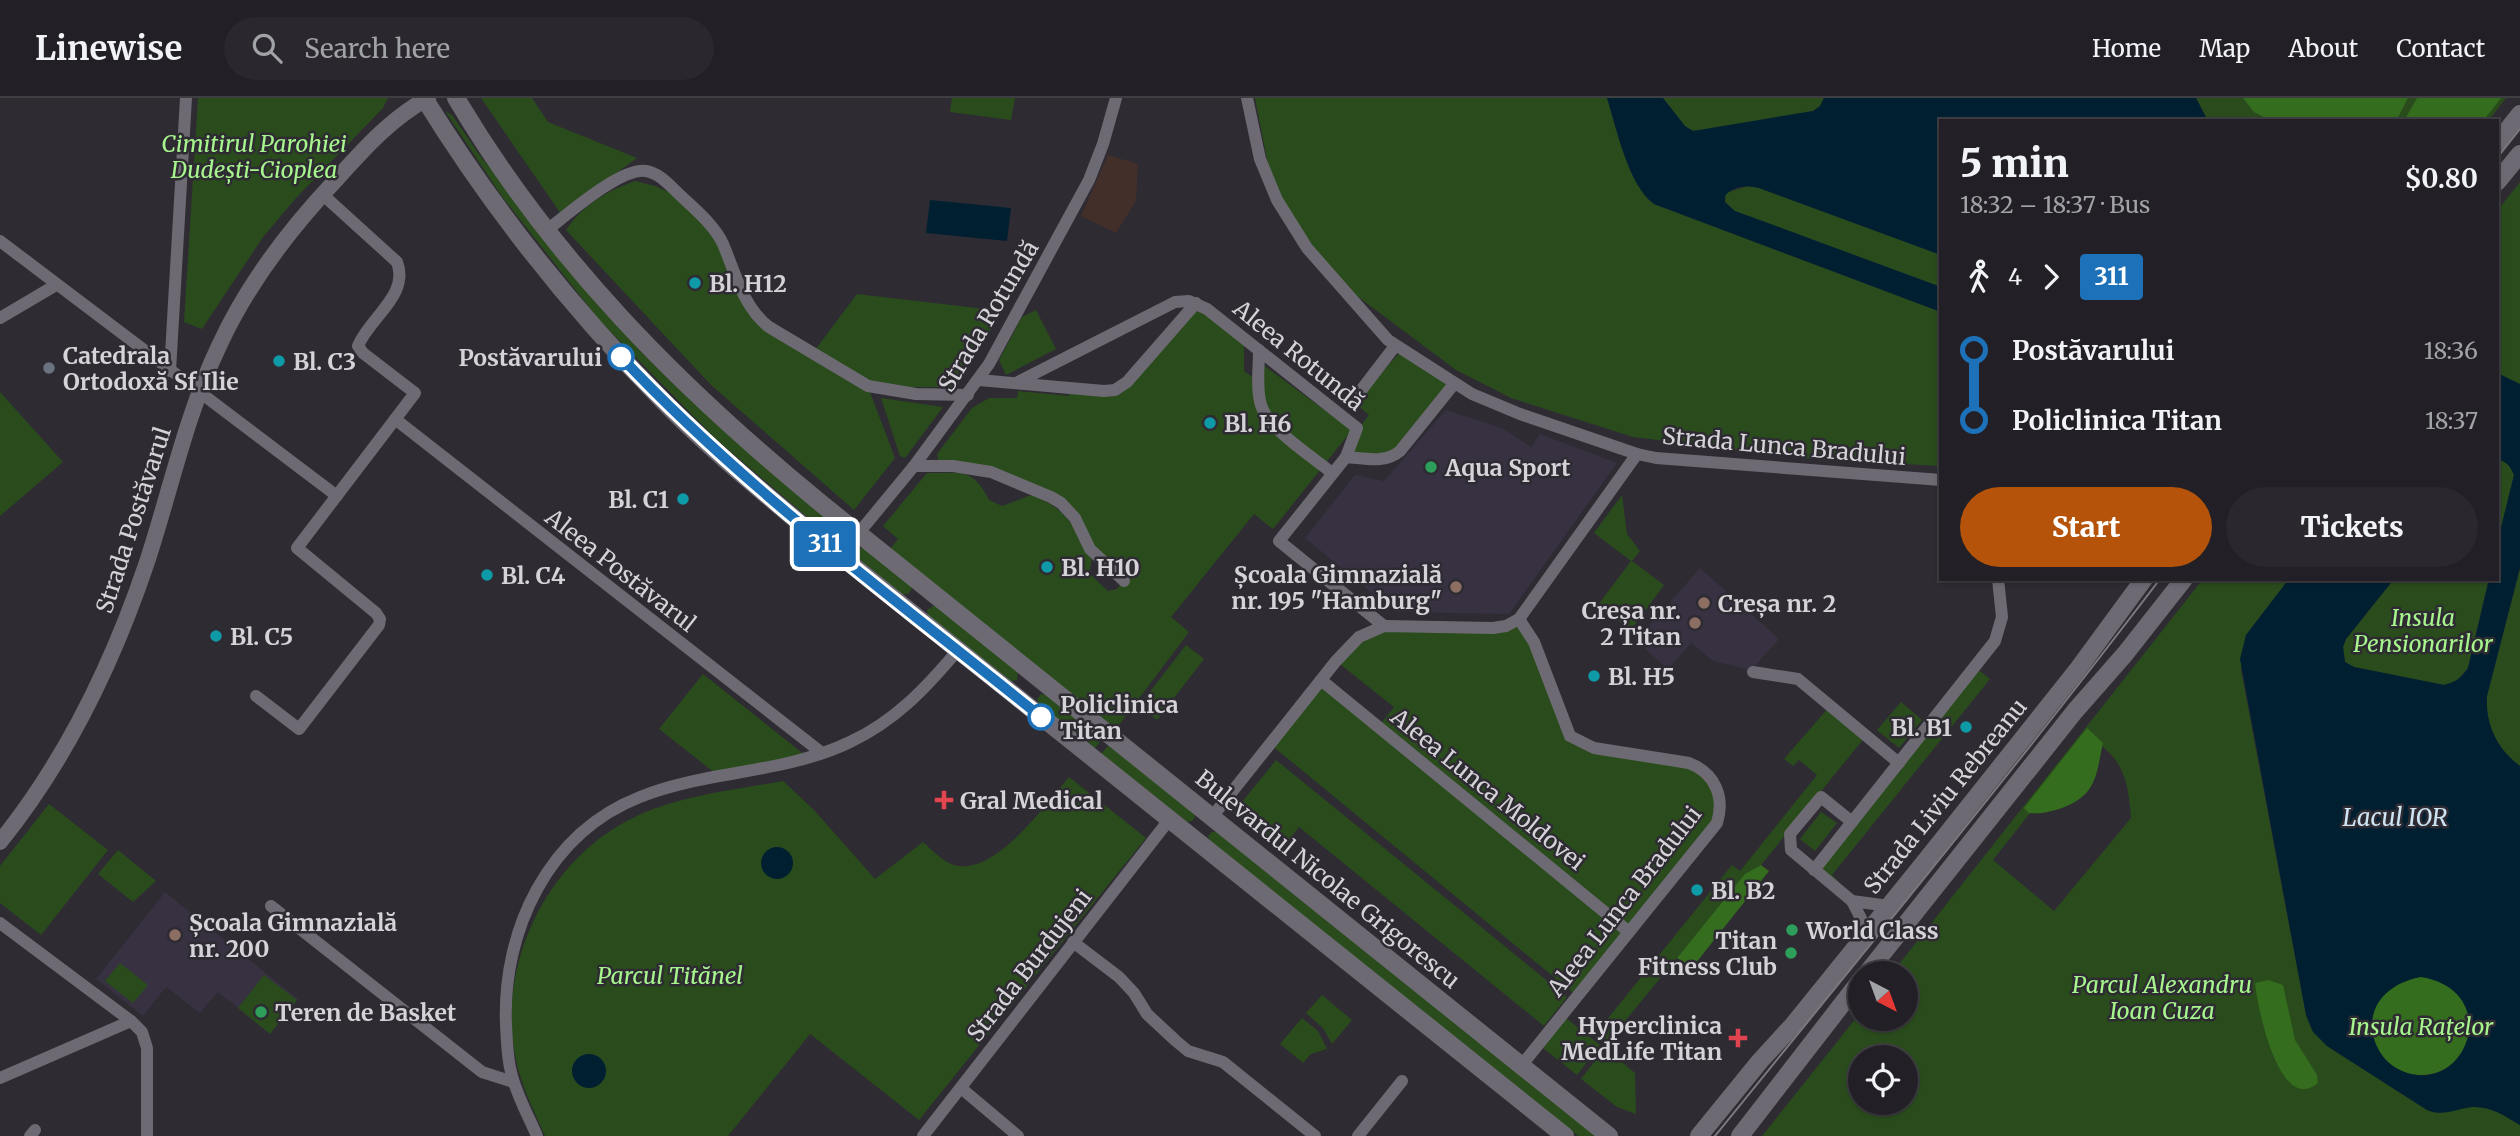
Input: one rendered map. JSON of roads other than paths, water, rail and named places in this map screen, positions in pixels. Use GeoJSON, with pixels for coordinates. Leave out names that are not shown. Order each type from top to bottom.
{"type":"FeatureCollection","features":[{"type":"Feature","properties":{"kind":"main road","name":"Bulevardul Nicolae Grigorescu"},"geometry":{"type":"LineString","coordinates":[[456,98],[503,170],[547,230],[610,307],[693,393],[775,466],[858,534],[1609,1136]]}},
{"type":"Feature","properties":{"kind":"main road"},"geometry":{"type":"LineString","coordinates":[[426,99],[481,185],[606,341],[663,402],[715,451],[1018,699],[1565,1136]]}},
{"type":"Feature","properties":{"kind":"main road"},"geometry":{"type":"LineString","coordinates":[[2499,140],[2520,114]]}},
{"type":"Feature","properties":{"kind":"main road"},"geometry":{"type":"LineString","coordinates":[[2499,180],[2520,154]]}},
{"type":"Feature","properties":{"kind":"main road"},"geometry":{"type":"LineString","coordinates":[[841,556],[858,534]]}},
{"type":"Feature","properties":{"kind":"main road","name":"Strada Liviu Rebreanu"},"geometry":{"type":"LineString","coordinates":[[1699,1136],[1889,906],[2078,669],[2143,581]]}},
{"type":"Feature","properties":{"kind":"main road","name":"Strada Liviu Rebreanu"},"geometry":{"type":"LineString","coordinates":[[1877,961],[2182,581]]}},
{"type":"Feature","properties":{"kind":"main road"},"geometry":{"type":"LineString","coordinates":[[912,613],[930,591]]}},
{"type":"Feature","properties":{"kind":"main road"},"geometry":{"type":"LineString","coordinates":[[1018,699],[1036,676]]}},
{"type":"Feature","properties":{"kind":"main road"},"geometry":{"type":"LineString","coordinates":[[1194,839],[1212,817]]}},
{"type":"Feature","properties":{"kind":"main road"},"geometry":{"type":"LineString","coordinates":[[1740,1136],[1848,996]]}},
{"type":"Feature","properties":{"kind":"street"},"geometry":{"type":"LineString","coordinates":[[170,370],[186,98]]}},
{"type":"Feature","properties":{"kind":"street","name":"Strada Rotundă"},"geometry":{"type":"LineString","coordinates":[[858,534],[979,380],[1089,180],[1116,98]]}},
{"type":"Feature","properties":{"kind":"street"},"geometry":{"type":"LineString","coordinates":[[1247,98],[1260,159],[1277,200],[1307,248],[1381,334],[1454,384],[1520,414],[1637,454]]}},
{"type":"Feature","properties":{"kind":"street","name":"Strada Postăvarul"},"geometry":{"type":"LineString","coordinates":[[0,842],[65,749],[106,667],[146,563],[199,391],[219,345],[246,295],[283,241],[322,194],[388,125],[426,99]]}},
{"type":"Feature","properties":{"kind":"street"},"geometry":{"type":"LineString","coordinates":[[547,230],[624,174],[646,171],[654,173],[686,200],[721,240],[737,282],[763,323],[867,386],[916,394],[968,395]]}},
{"type":"Feature","properties":{"kind":"street"},"geometry":{"type":"LineString","coordinates":[[256,696],[299,729],[379,625],[380,619],[376,613],[297,548],[415,393],[363,353],[358,346],[400,284],[397,262],[322,194]]}},
{"type":"Feature","properties":{"kind":"street"},"geometry":{"type":"LineString","coordinates":[[0,241],[337,496]]}},
{"type":"Feature","properties":{"kind":"street"},"geometry":{"type":"LineString","coordinates":[[0,317],[56,285]]}},
{"type":"Feature","properties":{"kind":"street"},"geometry":{"type":"LineString","coordinates":[[979,380],[1104,391],[1115,390],[1127,382],[1196,303],[1182,300],[1169,305],[1016,383]]}},
{"type":"Feature","properties":{"kind":"street","name":"Aleea Rotundă"},"geometry":{"type":"LineString","coordinates":[[1196,303],[1357,428],[1346,457],[1279,541],[1384,626]]}},
{"type":"Feature","properties":{"kind":"street"},"geometry":{"type":"LineString","coordinates":[[1359,393],[1395,346]]}},
{"type":"Feature","properties":{"kind":"street"},"geometry":{"type":"LineString","coordinates":[[1259,350],[1259,396],[1264,411],[1278,428],[1332,473]]}},
{"type":"Feature","properties":{"kind":"street"},"geometry":{"type":"LineString","coordinates":[[1346,457],[1392,457],[1454,384]]}},
{"type":"Feature","properties":{"kind":"street","name":"Aleea Postăvarul"},"geometry":{"type":"LineString","coordinates":[[395,419],[822,753]]}},
{"type":"Feature","properties":{"kind":"street","name":"Strada Lunca Bradului"},"geometry":{"type":"LineString","coordinates":[[1519,619],[1637,454],[1672,460],[1939,480]]}},
{"type":"Feature","properties":{"kind":"street"},"geometry":{"type":"LineString","coordinates":[[914,466],[953,466],[991,472],[1051,497],[1075,518],[1094,554],[1124,581]]}},
{"type":"Feature","properties":{"kind":"street"},"geometry":{"type":"LineString","coordinates":[[1814,870],[1995,641],[2002,617],[1998,581]]}},
{"type":"Feature","properties":{"kind":"street"},"geometry":{"type":"LineString","coordinates":[[1212,817],[1321,680],[1359,637],[1384,626],[1493,628],[1506,626],[1519,619]]}},
{"type":"Feature","properties":{"kind":"street","name":"Aleea Lunca Bradului"},"geometry":{"type":"LineString","coordinates":[[1519,619],[1534,642],[1570,736],[1594,748],[1698,766],[1712,778],[1720,799],[1721,811],[1717,823],[1521,1066]]}},
{"type":"Feature","properties":{"kind":"street"},"geometry":{"type":"LineString","coordinates":[[537,1136],[513,1082],[508,1056],[506,1015],[509,961],[517,933],[536,891],[568,846],[603,817],[639,797],[796,761],[859,738],[894,716],[927,686],[958,650]]}},
{"type":"Feature","properties":{"kind":"street"},"geometry":{"type":"LineString","coordinates":[[1753,671],[1798,679],[1899,763]]}},
{"type":"Feature","properties":{"kind":"street","name":"Aleea Lunca Moldovei"},"geometry":{"type":"LineString","coordinates":[[1321,680],[1629,932]]}},
{"type":"Feature","properties":{"kind":"street"},"geometry":{"type":"LineString","coordinates":[[1852,822],[1821,797],[1790,834],[1791,850],[1852,901],[1868,932]]}},
{"type":"Feature","properties":{"kind":"street","name":"Strada Burdujeni"},"geometry":{"type":"LineString","coordinates":[[923,1136],[1169,820]]}},
{"type":"Feature","properties":{"kind":"street"},"geometry":{"type":"LineString","coordinates":[[1852,901],[1889,906]]}},
{"type":"Feature","properties":{"kind":"street"},"geometry":{"type":"LineString","coordinates":[[271,906],[482,1072],[513,1082]]}},
{"type":"Feature","properties":{"kind":"street"},"geometry":{"type":"LineString","coordinates":[[0,923],[142,1032],[147,1048],[147,1136]]}},
{"type":"Feature","properties":{"kind":"street"},"geometry":{"type":"LineString","coordinates":[[1073,942],[1119,977],[1134,993],[1147,1014],[1175,1041],[1188,1051],[1223,1062],[1315,1136]]}},
{"type":"Feature","properties":{"kind":"street"},"geometry":{"type":"LineString","coordinates":[[0,1078],[131,1021]]}},
{"type":"Feature","properties":{"kind":"street"},"geometry":{"type":"LineString","coordinates":[[1361,1135],[1402,1081]]}},
{"type":"Feature","properties":{"kind":"street"},"geometry":{"type":"LineString","coordinates":[[961,1088],[1018,1136]]}},
{"type":"Feature","properties":{"kind":"water"},"geometry":{"type":"Polygon","coordinates":[[[1607,98],[1663,98],[1685,126],[1693,131],[1813,111],[1820,106],[1824,98],[2196,98],[2207,119],[1939,119],[1939,254],[1759,188],[1740,187],[1725,196],[1725,202],[1735,211],[1939,286],[1939,311],[1654,204],[1637,184],[1619,140],[1607,98]]]}},
{"type":"Feature","properties":{"kind":"water"},"geometry":{"type":"Polygon","coordinates":[[[930,200],[1011,208],[1007,241],[926,233],[930,200]]]}},
{"type":"Feature","properties":{"kind":"water","name":"Lacul IOR"},"geometry":{"type":"Polygon","coordinates":[[[2499,374],[2520,384],[2520,568],[2487,696],[2487,706],[2494,735],[2505,752],[2520,766],[2520,1125],[2485,1108],[2472,1107],[2444,1113],[2427,1110],[2327,1046],[2313,1032],[2306,1015],[2240,659],[2246,635],[2287,581],[2392,581],[2346,639],[2343,647],[2345,662],[2354,667],[2444,685],[2458,679],[2468,668],[2489,581],[2499,581],[2499,536],[2514,475],[2508,464],[2499,461],[2499,374]],[[2421,977],[2395,987],[2384,995],[2373,1016],[2375,1041],[2382,1055],[2393,1066],[2407,1073],[2428,1075],[2446,1068],[2460,1055],[2468,1037],[2469,1019],[2462,1001],[2446,986],[2421,977]]]}},
{"type":"Feature","properties":{"kind":"water"},"geometry":{"type":"Polygon","coordinates":[[[777,847],[788,852],[793,863],[788,874],[777,879],[766,874],[761,863],[766,852],[777,847]]]}},
{"type":"Feature","properties":{"kind":"water"},"geometry":{"type":"Polygon","coordinates":[[[589,1054],[601,1059],[606,1071],[601,1083],[589,1088],[577,1083],[572,1071],[577,1059],[589,1054]]]}},
{"type":"Feature","properties":{"kind":"tram line"},"geometry":{"type":"LineString","coordinates":[[2499,155],[2520,129]]}},
{"type":"Feature","properties":{"kind":"tram line"},"geometry":{"type":"LineString","coordinates":[[1715,1136],[1995,790],[2158,581]]}},
{"type":"Feature","properties":{"kind":"place","name":"Bl. H12"},"geometry":{"type":"Point","coordinates":[695,283]}},
{"type":"Feature","properties":{"kind":"place","name":"Postăvarului"},"geometry":{"type":"Point","coordinates":[621,357]}},
{"type":"Feature","properties":{"kind":"place","name":"Bl. C3"},"geometry":{"type":"Point","coordinates":[279,361]}},
{"type":"Feature","properties":{"kind":"place","name":"Catedrala Ortodoxă Sf Ilie"},"geometry":{"type":"Point","coordinates":[49,368]}},
{"type":"Feature","properties":{"kind":"place","name":"Bl. H6"},"geometry":{"type":"Point","coordinates":[1210,423]}},
{"type":"Feature","properties":{"kind":"place","name":"Aqua Sport"},"geometry":{"type":"Point","coordinates":[1431,467]}},
{"type":"Feature","properties":{"kind":"place","name":"Bl. C1"},"geometry":{"type":"Point","coordinates":[683,499]}},
{"type":"Feature","properties":{"kind":"place","name":"Bl. H10"},"geometry":{"type":"Point","coordinates":[1047,567]}},
{"type":"Feature","properties":{"kind":"place","name":"Bl. C4"},"geometry":{"type":"Point","coordinates":[487,575]}},
{"type":"Feature","properties":{"kind":"place","name":"Școala Gimnazială nr. 195 \"Hamburg\""},"geometry":{"type":"Point","coordinates":[1456,587]}},
{"type":"Feature","properties":{"kind":"place","name":"Creșa nr. 2"},"geometry":{"type":"Point","coordinates":[1704,603]}},
{"type":"Feature","properties":{"kind":"place","name":"Creșa nr. 2 Titan"},"geometry":{"type":"Point","coordinates":[1695,623]}},
{"type":"Feature","properties":{"kind":"place","name":"Bl. C5"},"geometry":{"type":"Point","coordinates":[216,636]}},
{"type":"Feature","properties":{"kind":"place","name":"Bl. H5"},"geometry":{"type":"Point","coordinates":[1594,676]}},
{"type":"Feature","properties":{"kind":"place","name":"Policlinica Titan"},"geometry":{"type":"Point","coordinates":[1041,717]}},
{"type":"Feature","properties":{"kind":"place","name":"Bl. B1"},"geometry":{"type":"Point","coordinates":[1966,727]}},
{"type":"Feature","properties":{"kind":"place","name":"Gral Medical"},"geometry":{"type":"Point","coordinates":[944,800]}},
{"type":"Feature","properties":{"kind":"place","name":"Bl. B2"},"geometry":{"type":"Point","coordinates":[1697,890]}},
{"type":"Feature","properties":{"kind":"place","name":"World Class"},"geometry":{"type":"Point","coordinates":[1792,930]}},
{"type":"Feature","properties":{"kind":"place","name":"Școala Gimnazială nr. 200"},"geometry":{"type":"Point","coordinates":[175,935]}},
{"type":"Feature","properties":{"kind":"place","name":"Titan Fitness Club"},"geometry":{"type":"Point","coordinates":[1791,953]}},
{"type":"Feature","properties":{"kind":"place","name":"Teren de Basket"},"geometry":{"type":"Point","coordinates":[261,1012]}},
{"type":"Feature","properties":{"kind":"place","name":"Hyperclinica MedLife Titan"},"geometry":{"type":"Point","coordinates":[1738,1038]}},
{"type":"Feature","properties":{"kind":"park label","name":"Cimitirul Parohiei Dudești-Cioplea"},"geometry":{"type":"Point","coordinates":[254,156]}},
{"type":"Feature","properties":{"kind":"park label","name":"Insula Pensionarilor"},"geometry":{"type":"Point","coordinates":[2423,630]}},
{"type":"Feature","properties":{"kind":"park label","name":"Parcul Titănel"},"geometry":{"type":"Point","coordinates":[670,975]}},
{"type":"Feature","properties":{"kind":"park label","name":"Parcul Alexandru Ioan Cuza"},"geometry":{"type":"Point","coordinates":[2162,997]}},
{"type":"Feature","properties":{"kind":"park label","name":"Insula Rațelor"},"geometry":{"type":"Point","coordinates":[2421,1026]}}]}
